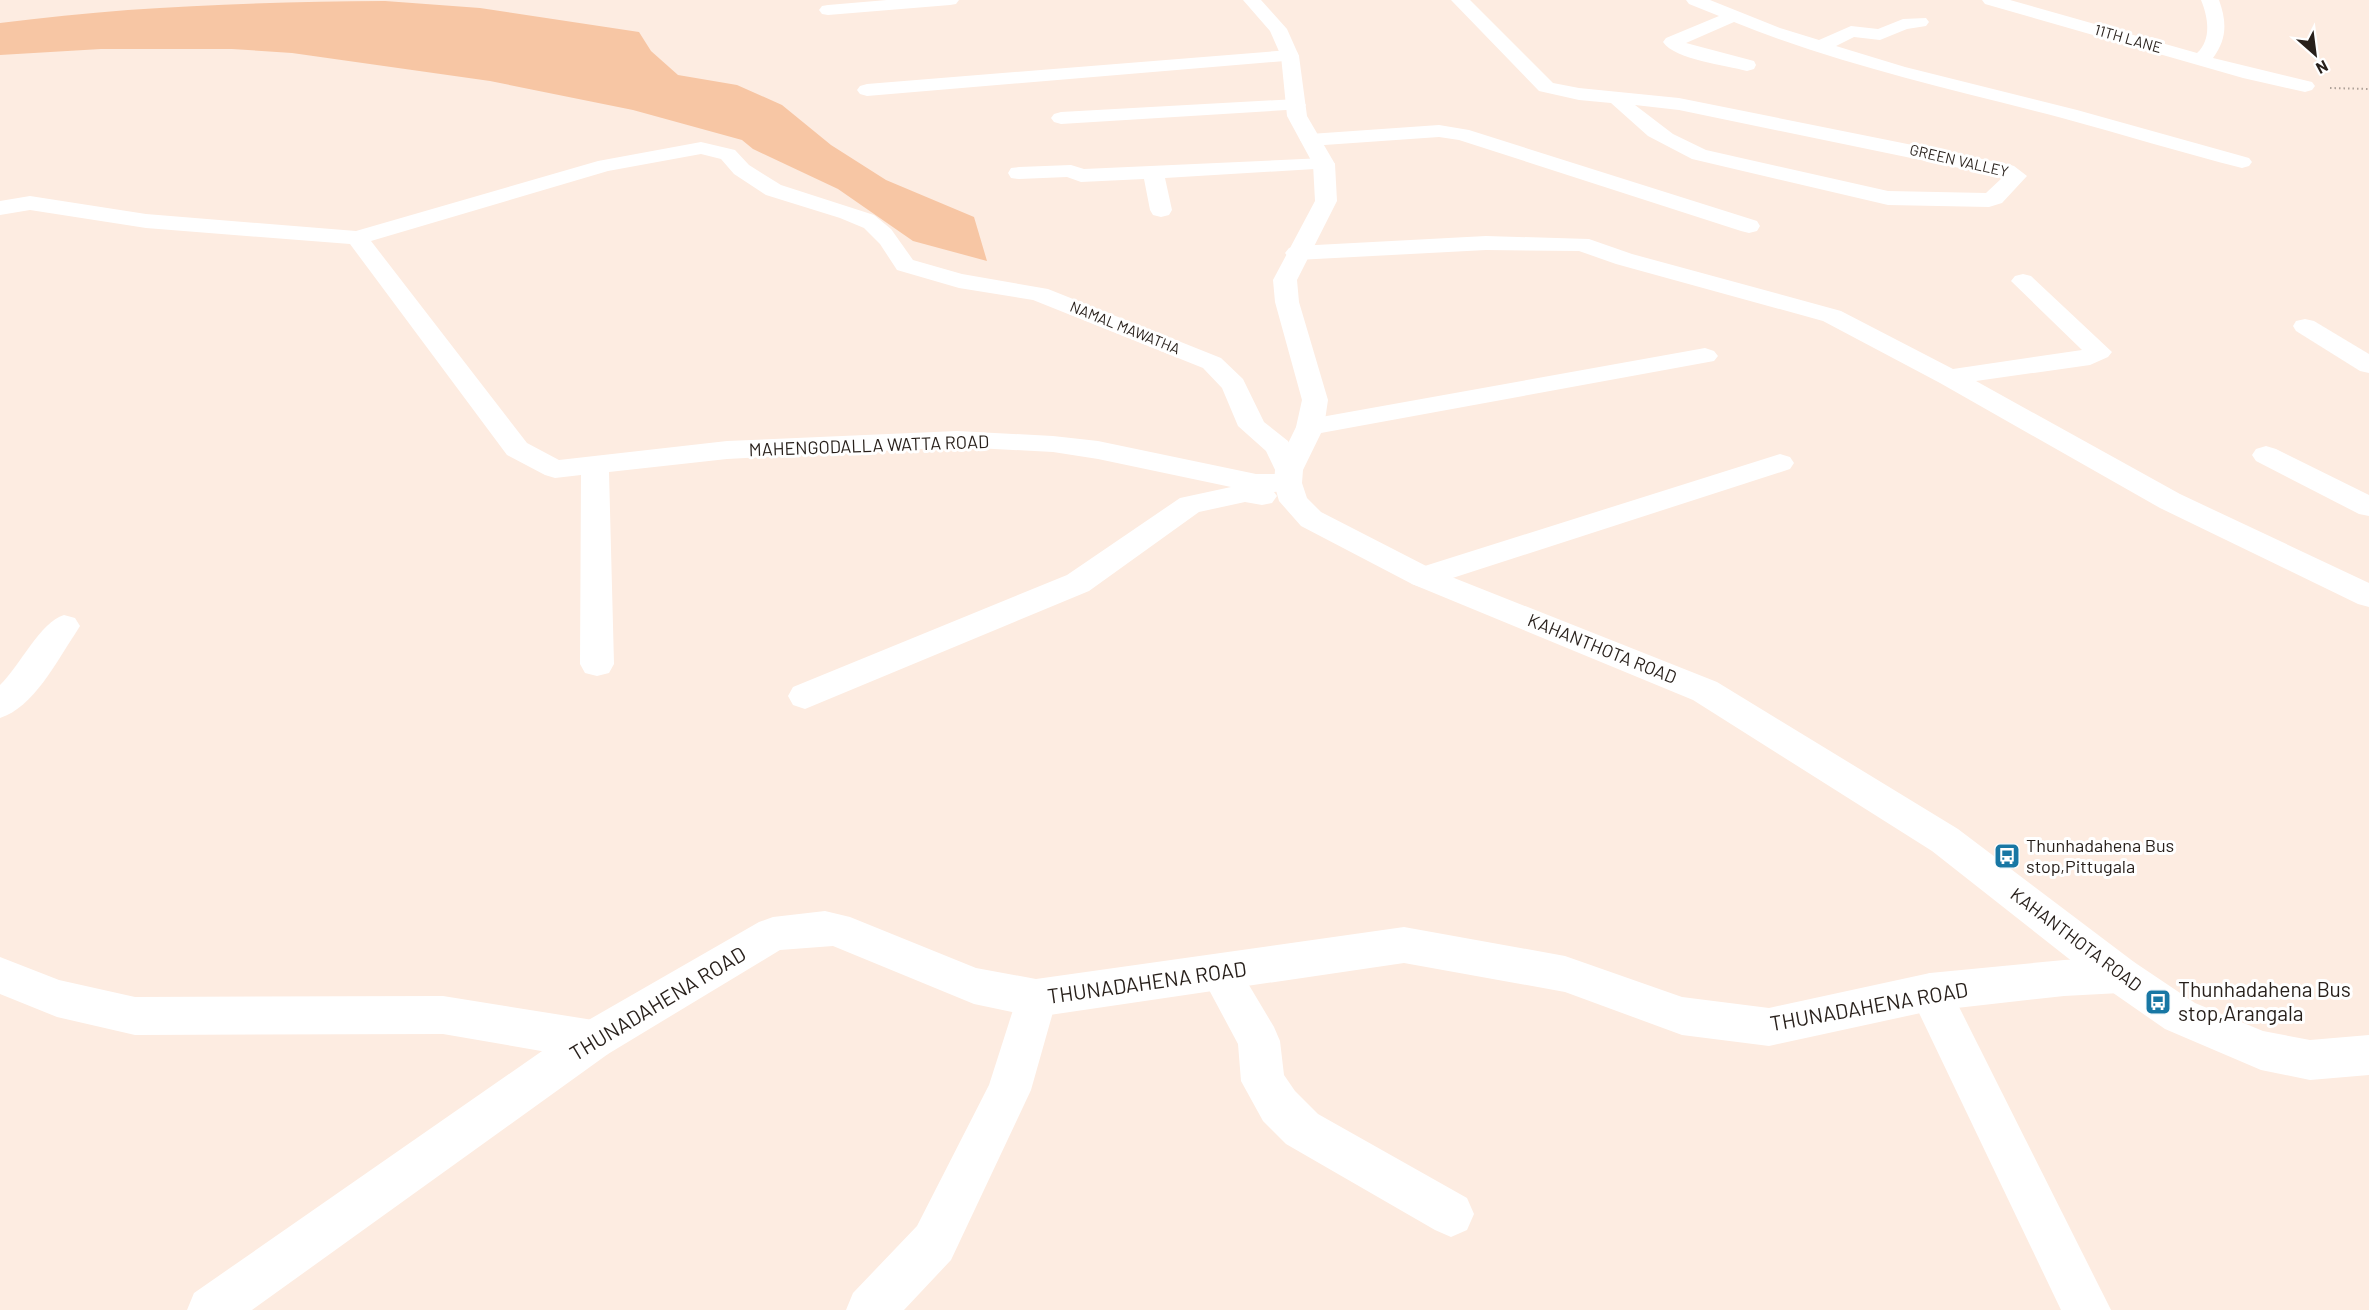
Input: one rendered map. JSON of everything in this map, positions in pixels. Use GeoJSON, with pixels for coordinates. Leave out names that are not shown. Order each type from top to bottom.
{"type":"FeatureCollection","features":[{"type":"Feature","properties":{"kind":"street"},"geometry":{"type":"LineString","coordinates":[[828,10],[950,0]]}},
{"type":"Feature","properties":{"kind":"street"},"geometry":{"type":"LineString","coordinates":[[805,696],[1078,583],[1190,505],[1291,485],[1310,427],[1315,400],[1287,302],[1285,280],[1326,201],[1324,165],[1297,116],[1290,56],[1278,29],[1252,0]]}},
{"type":"Feature","properties":{"kind":"street","name":"GREEN VALLEY"},"geometry":{"type":"LineString","coordinates":[[1460,0],[1546,87],[1562,92],[1618,99],[1634,97],[1655,99],[2007,170],[2016,176],[1994,198],[1989,200],[1888,198],[1699,154],[1683,148],[1645,125],[1618,99]]}},
{"type":"Feature","properties":{"kind":"street"},"geometry":{"type":"LineString","coordinates":[[1695,0],[1713,7],[1733,8],[1774,32],[1898,71],[2070,114],[2242,162]]}},
{"type":"Feature","properties":{"kind":"street","name":"11TH LANE"},"geometry":{"type":"LineString","coordinates":[[1991,0],[2200,60],[2305,86]]}},
{"type":"Feature","properties":{"kind":"street"},"geometry":{"type":"LineString","coordinates":[[2200,60],[2209,54],[2215,45],[2216,25],[2210,0]]}},
{"type":"Feature","properties":{"kind":"street"},"geometry":{"type":"LineString","coordinates":[[1733,8],[1672,42],[1685,50],[1747,65]]}},
{"type":"Feature","properties":{"kind":"street"},"geometry":{"type":"LineString","coordinates":[[1821,46],[1851,31],[1880,35],[1904,24],[1920,22]]}},
{"type":"Feature","properties":{"kind":"street"},"geometry":{"type":"LineString","coordinates":[[867,90],[1290,56]]}},
{"type":"Feature","properties":{"kind":"street"},"geometry":{"type":"LineString","coordinates":[[1061,118],[1296,105]]}},
{"type":"Feature","properties":{"kind":"street"},"geometry":{"type":"LineString","coordinates":[[1310,140],[1439,131],[1462,134],[1749,226]]}},
{"type":"Feature","properties":{"kind":"street","name":"NAMAL MAWATHA"},"geometry":{"type":"LineString","coordinates":[[357,238],[605,165],[700,148],[728,154],[739,171],[779,193],[867,221],[888,240],[905,265],[959,281],[1039,294],[1212,363],[1234,385],[1252,426],[1278,447],[1291,485]]}},
{"type":"Feature","properties":{"kind":"street"},"geometry":{"type":"LineString","coordinates":[[1019,173],[1071,171],[1081,176],[1324,165]]}},
{"type":"Feature","properties":{"kind":"street"},"geometry":{"type":"LineString","coordinates":[[1153,172],[1161,210]]}},
{"type":"Feature","properties":{"kind":"street"},"geometry":{"type":"LineString","coordinates":[[0,208],[30,203],[146,221],[357,238]]}},
{"type":"Feature","properties":{"kind":"street","name":"MAHENGODALLA WATTA ROAD"},"geometry":{"type":"LineString","coordinates":[[357,238],[517,449],[555,469],[727,450],[957,439],[1053,444],[1098,450],[1256,483],[1291,485]]}},
{"type":"Feature","properties":{"kind":"street"},"geometry":{"type":"LineString","coordinates":[[1297,253],[1486,243],[1581,244],[1624,259],[1832,316],[1949,377],[2170,501],[2369,596]]}},
{"type":"Feature","properties":{"kind":"street"},"geometry":{"type":"LineString","coordinates":[[1949,377],[2090,357],[2099,352],[2023,281]]}},
{"type":"Feature","properties":{"kind":"street"},"geometry":{"type":"LineString","coordinates":[[2305,326],[2369,365]]}},
{"type":"Feature","properties":{"kind":"street"},"geometry":{"type":"LineString","coordinates":[[1310,427],[1705,356]]}},
{"type":"Feature","properties":{"kind":"street"},"geometry":{"type":"LineString","coordinates":[[2266,455],[2369,507]]}},
{"type":"Feature","properties":{"kind":"street"},"geometry":{"type":"LineString","coordinates":[[1423,577],[1780,463]]}},
{"type":"Feature","properties":{"kind":"street"},"geometry":{"type":"LineString","coordinates":[[595,466],[597,664]]}},
{"type":"Feature","properties":{"kind":"street","name":"KAHANTHOTA ROAD"},"geometry":{"type":"LineString","coordinates":[[1291,485],[1311,519],[1423,577],[1705,691],[1945,840],[2120,975],[2180,1016],[2261,1050],[2310,1060],[2369,1055]]}},
{"type":"Feature","properties":{"kind":"street"},"geometry":{"type":"LineString","coordinates":[[0,705],[21,684],[64,626]]}},
{"type":"Feature","properties":{"kind":"street","name":"THUNADAHENA ROAD"},"geometry":{"type":"LineString","coordinates":[[211,1310],[593,1040],[773,934],[836,928],[974,986],[1036,998],[1220,974],[1404,945],[1565,974],[1682,1016],[1769,1027],[1930,992],[2064,978],[2120,975]]}},
{"type":"Feature","properties":{"kind":"street"},"geometry":{"type":"LineString","coordinates":[[1220,974],[1259,1041],[1263,1082],[1279,1106],[1302,1129],[1451,1214]]}},
{"type":"Feature","properties":{"kind":"street"},"geometry":{"type":"LineString","coordinates":[[0,975],[57,998],[135,1016],[443,1015],[593,1040]]}},
{"type":"Feature","properties":{"kind":"street"},"geometry":{"type":"LineString","coordinates":[[1930,992],[2087,1310]]}},
{"type":"Feature","properties":{"kind":"street"},"geometry":{"type":"LineString","coordinates":[[870,1310],[934,1243],[1009,1090],[1036,998]]}},
{"type":"Feature","properties":{"kind":"path"},"geometry":{"type":"LineString","coordinates":[[2305,86],[2369,89]]}},
{"type":"Feature","properties":{"kind":"shaded area"},"geometry":{"type":"Polygon","coordinates":[[[385,1],[480,8],[639,32],[651,51],[678,75],[737,85],[782,105],[831,145],[886,180],[974,217],[987,261],[913,241],[838,189],[753,149],[742,140],[633,110],[490,81],[292,53],[232,49],[101,49],[0,55],[0,23],[192,6],[385,1]]]}},
{"type":"Feature","properties":{"kind":"place","name":"Thunhadahena Bus stop,Pittugala"},"geometry":{"type":"Point","coordinates":[2007,856]}},
{"type":"Feature","properties":{"kind":"place","name":"Thunhadahena Bus stop,Arangala"},"geometry":{"type":"Point","coordinates":[2158,1002]}}]}
